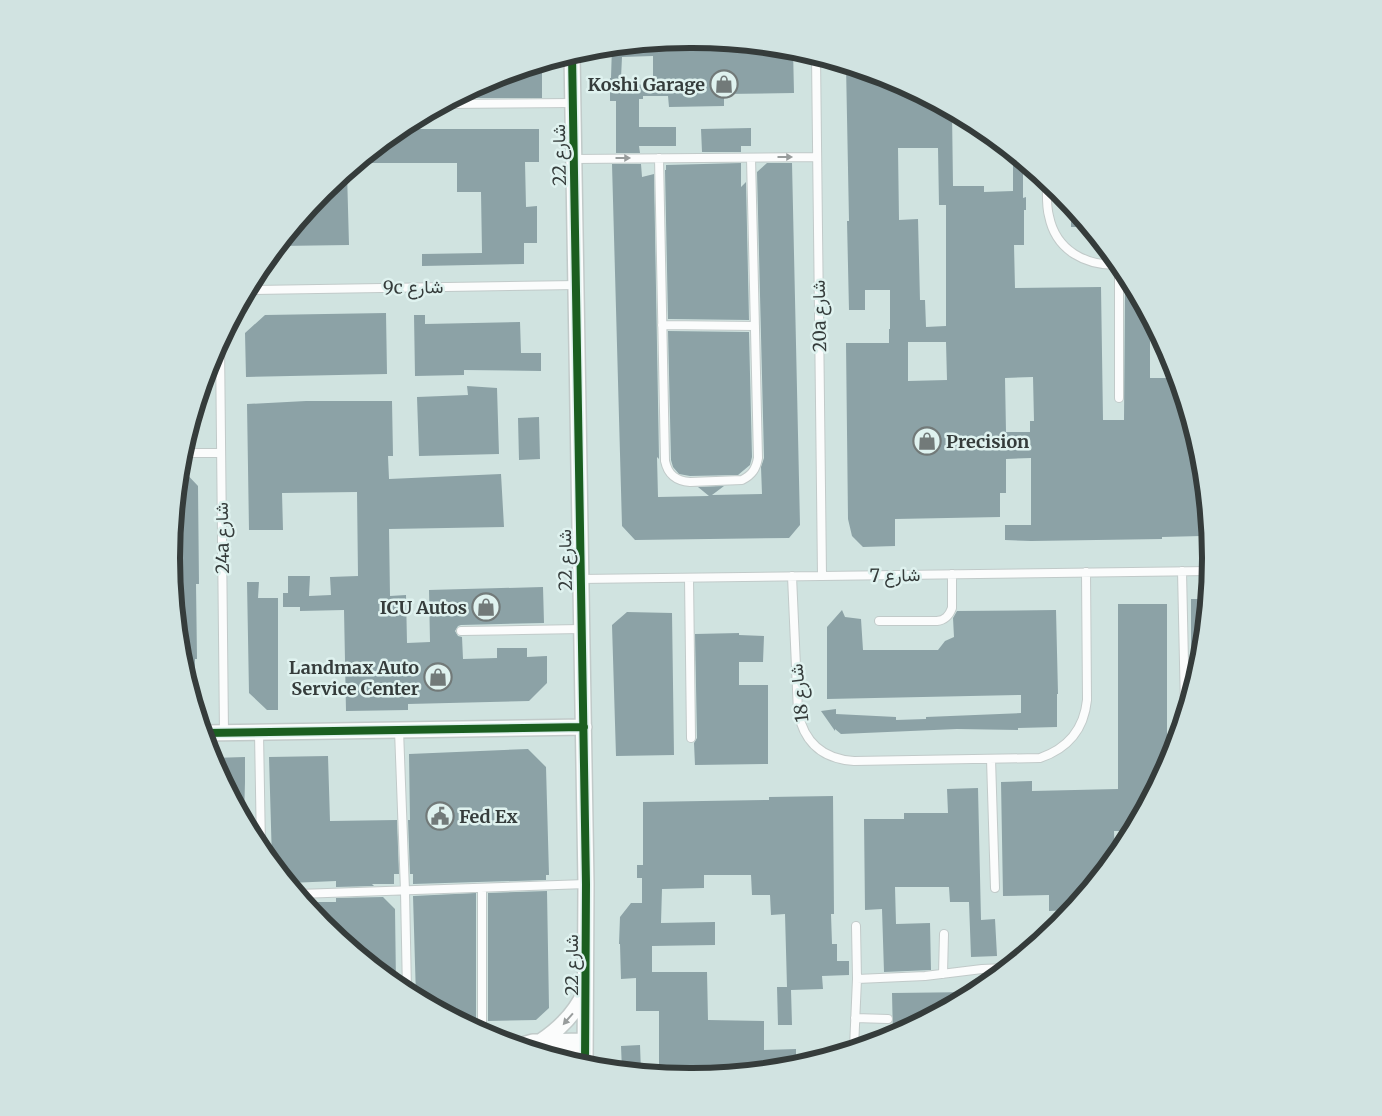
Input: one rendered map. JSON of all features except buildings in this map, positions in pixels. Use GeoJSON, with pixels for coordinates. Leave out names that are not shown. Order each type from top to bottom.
{"type":"FeatureCollection","features":[{"type":"Feature","properties":{"kind":"street","name":"شارع 22"},"geometry":{"type":"LineString","coordinates":[[560,1051],[585,1054],[586,988],[584,727],[572,62]]}},
{"type":"Feature","properties":{"kind":"street"},"geometry":{"type":"LineString","coordinates":[[212,734],[584,727]]}},
{"type":"Feature","properties":{"kind":"street","name":"شارع 22"},"geometry":{"type":"LineString","coordinates":[[542,1046],[573,1014],[586,988]]}},
{"type":"Feature","properties":{"kind":"lane","name":"20a شارع"},"geometry":{"type":"LineString","coordinates":[[816,63],[822,576]]}},
{"type":"Feature","properties":{"kind":"lane"},"geometry":{"type":"LineString","coordinates":[[458,104],[573,103]]}},
{"type":"Feature","properties":{"kind":"lane"},"geometry":{"type":"LineString","coordinates":[[574,159],[817,157]]}},
{"type":"Feature","properties":{"kind":"lane"},"geometry":{"type":"LineString","coordinates":[[659,158],[665,461],[666,468],[670,474],[682,482],[690,482],[742,480],[757,465],[751,158]]}},
{"type":"Feature","properties":{"kind":"lane"},"geometry":{"type":"LineString","coordinates":[[1047,192],[1047,207],[1052,228],[1065,246],[1083,259],[1109,265]]}},
{"type":"Feature","properties":{"kind":"lane"},"geometry":{"type":"LineString","coordinates":[[1119,280],[1119,398]]}},
{"type":"Feature","properties":{"kind":"lane","name":"9c شارع"},"geometry":{"type":"LineString","coordinates":[[257,290],[577,285]]}},
{"type":"Feature","properties":{"kind":"lane"},"geometry":{"type":"LineString","coordinates":[[662,325],[755,326]]}},
{"type":"Feature","properties":{"kind":"lane","name":"24a شارع"},"geometry":{"type":"LineString","coordinates":[[220,360],[224,733]]}},
{"type":"Feature","properties":{"kind":"lane"},"geometry":{"type":"LineString","coordinates":[[191,453],[221,454]]}},
{"type":"Feature","properties":{"kind":"lane","name":"شارع 7"},"geometry":{"type":"LineString","coordinates":[[580,579],[1201,570]]}},
{"type":"Feature","properties":{"kind":"lane"},"geometry":{"type":"LineString","coordinates":[[1182,571],[1185,688]]}},
{"type":"Feature","properties":{"kind":"lane","name":"شارع 18"},"geometry":{"type":"LineString","coordinates":[[792,576],[798,712],[804,731],[816,747],[824,753],[844,760],[991,759],[1040,758],[1050,755],[1066,744],[1079,728],[1087,700],[1086,572]]}},
{"type":"Feature","properties":{"kind":"lane"},"geometry":{"type":"LineString","coordinates":[[879,621],[937,621],[947,617],[952,608],[952,574]]}},
{"type":"Feature","properties":{"kind":"lane"},"geometry":{"type":"LineString","coordinates":[[689,578],[692,738]]}},
{"type":"Feature","properties":{"kind":"lane"},"geometry":{"type":"LineString","coordinates":[[461,631],[581,629]]}},
{"type":"Feature","properties":{"kind":"lane"},"geometry":{"type":"LineString","coordinates":[[399,730],[407,982]]}},
{"type":"Feature","properties":{"kind":"lane"},"geometry":{"type":"LineString","coordinates":[[259,733],[261,832]]}},
{"type":"Feature","properties":{"kind":"lane"},"geometry":{"type":"LineString","coordinates":[[991,759],[995,888]]}},
{"type":"Feature","properties":{"kind":"lane"},"geometry":{"type":"LineString","coordinates":[[306,894],[586,884]]}},
{"type":"Feature","properties":{"kind":"lane"},"geometry":{"type":"LineString","coordinates":[[482,888],[482,1024]]}},
{"type":"Feature","properties":{"kind":"lane"},"geometry":{"type":"LineString","coordinates":[[854,1041],[857,979],[856,926]]}},
{"type":"Feature","properties":{"kind":"lane"},"geometry":{"type":"LineString","coordinates":[[943,974],[944,934]]}},
{"type":"Feature","properties":{"kind":"lane"},"geometry":{"type":"LineString","coordinates":[[857,979],[993,969]]}},
{"type":"Feature","properties":{"kind":"lane"},"geometry":{"type":"LineString","coordinates":[[855,1018],[888,1019]]}},
{"type":"Feature","properties":{"kind":"shaded area"},"geometry":{"type":"Polygon","coordinates":[[[691,48],[758,52],[791,57],[855,75],[886,86],[946,116],[1002,153],[1028,174],[1075,221],[1096,247],[1115,274],[1149,332],[1163,363],[1184,426],[1192,458],[1202,558],[1197,625],[1192,658],[1174,722],[1163,753],[1133,813],[1096,869],[1075,895],[1028,942],[1002,963],[975,982],[917,1016],[886,1030],[823,1051],[791,1059],[724,1067],[691,1068],[624,1064],[591,1059],[527,1041],[496,1030],[436,1000],[380,963],[354,942],[307,895],[286,869],[267,842],[233,784],[208,722],[190,658],[185,625],[180,558],[185,491],[190,458],[198,426],[219,363],[249,303],[286,247],[307,221],[354,174],[380,153],[407,134],[465,100],[496,86],[559,65],[591,57],[658,49],[691,48]]]}},
{"type":"Feature","properties":{"kind":"cycle path"},"geometry":{"type":"LineString","coordinates":[[572,62],[586,884],[585,1058]]}},
{"type":"Feature","properties":{"kind":"cycle path"},"geometry":{"type":"LineString","coordinates":[[212,733],[584,727]]}},
{"type":"Feature","properties":{"kind":"place","name":"Koshi Garage"},"geometry":{"type":"Point","coordinates":[724,84]}},
{"type":"Feature","properties":{"kind":"place","name":"Precision"},"geometry":{"type":"Point","coordinates":[927,441]}},
{"type":"Feature","properties":{"kind":"place","name":"ICU Autos"},"geometry":{"type":"Point","coordinates":[486,607]}},
{"type":"Feature","properties":{"kind":"place","name":"Landmax Auto Service Center"},"geometry":{"type":"Point","coordinates":[438,677]}},
{"type":"Feature","properties":{"kind":"place","name":"Fed Ex"},"geometry":{"type":"Point","coordinates":[440,816]}}]}
